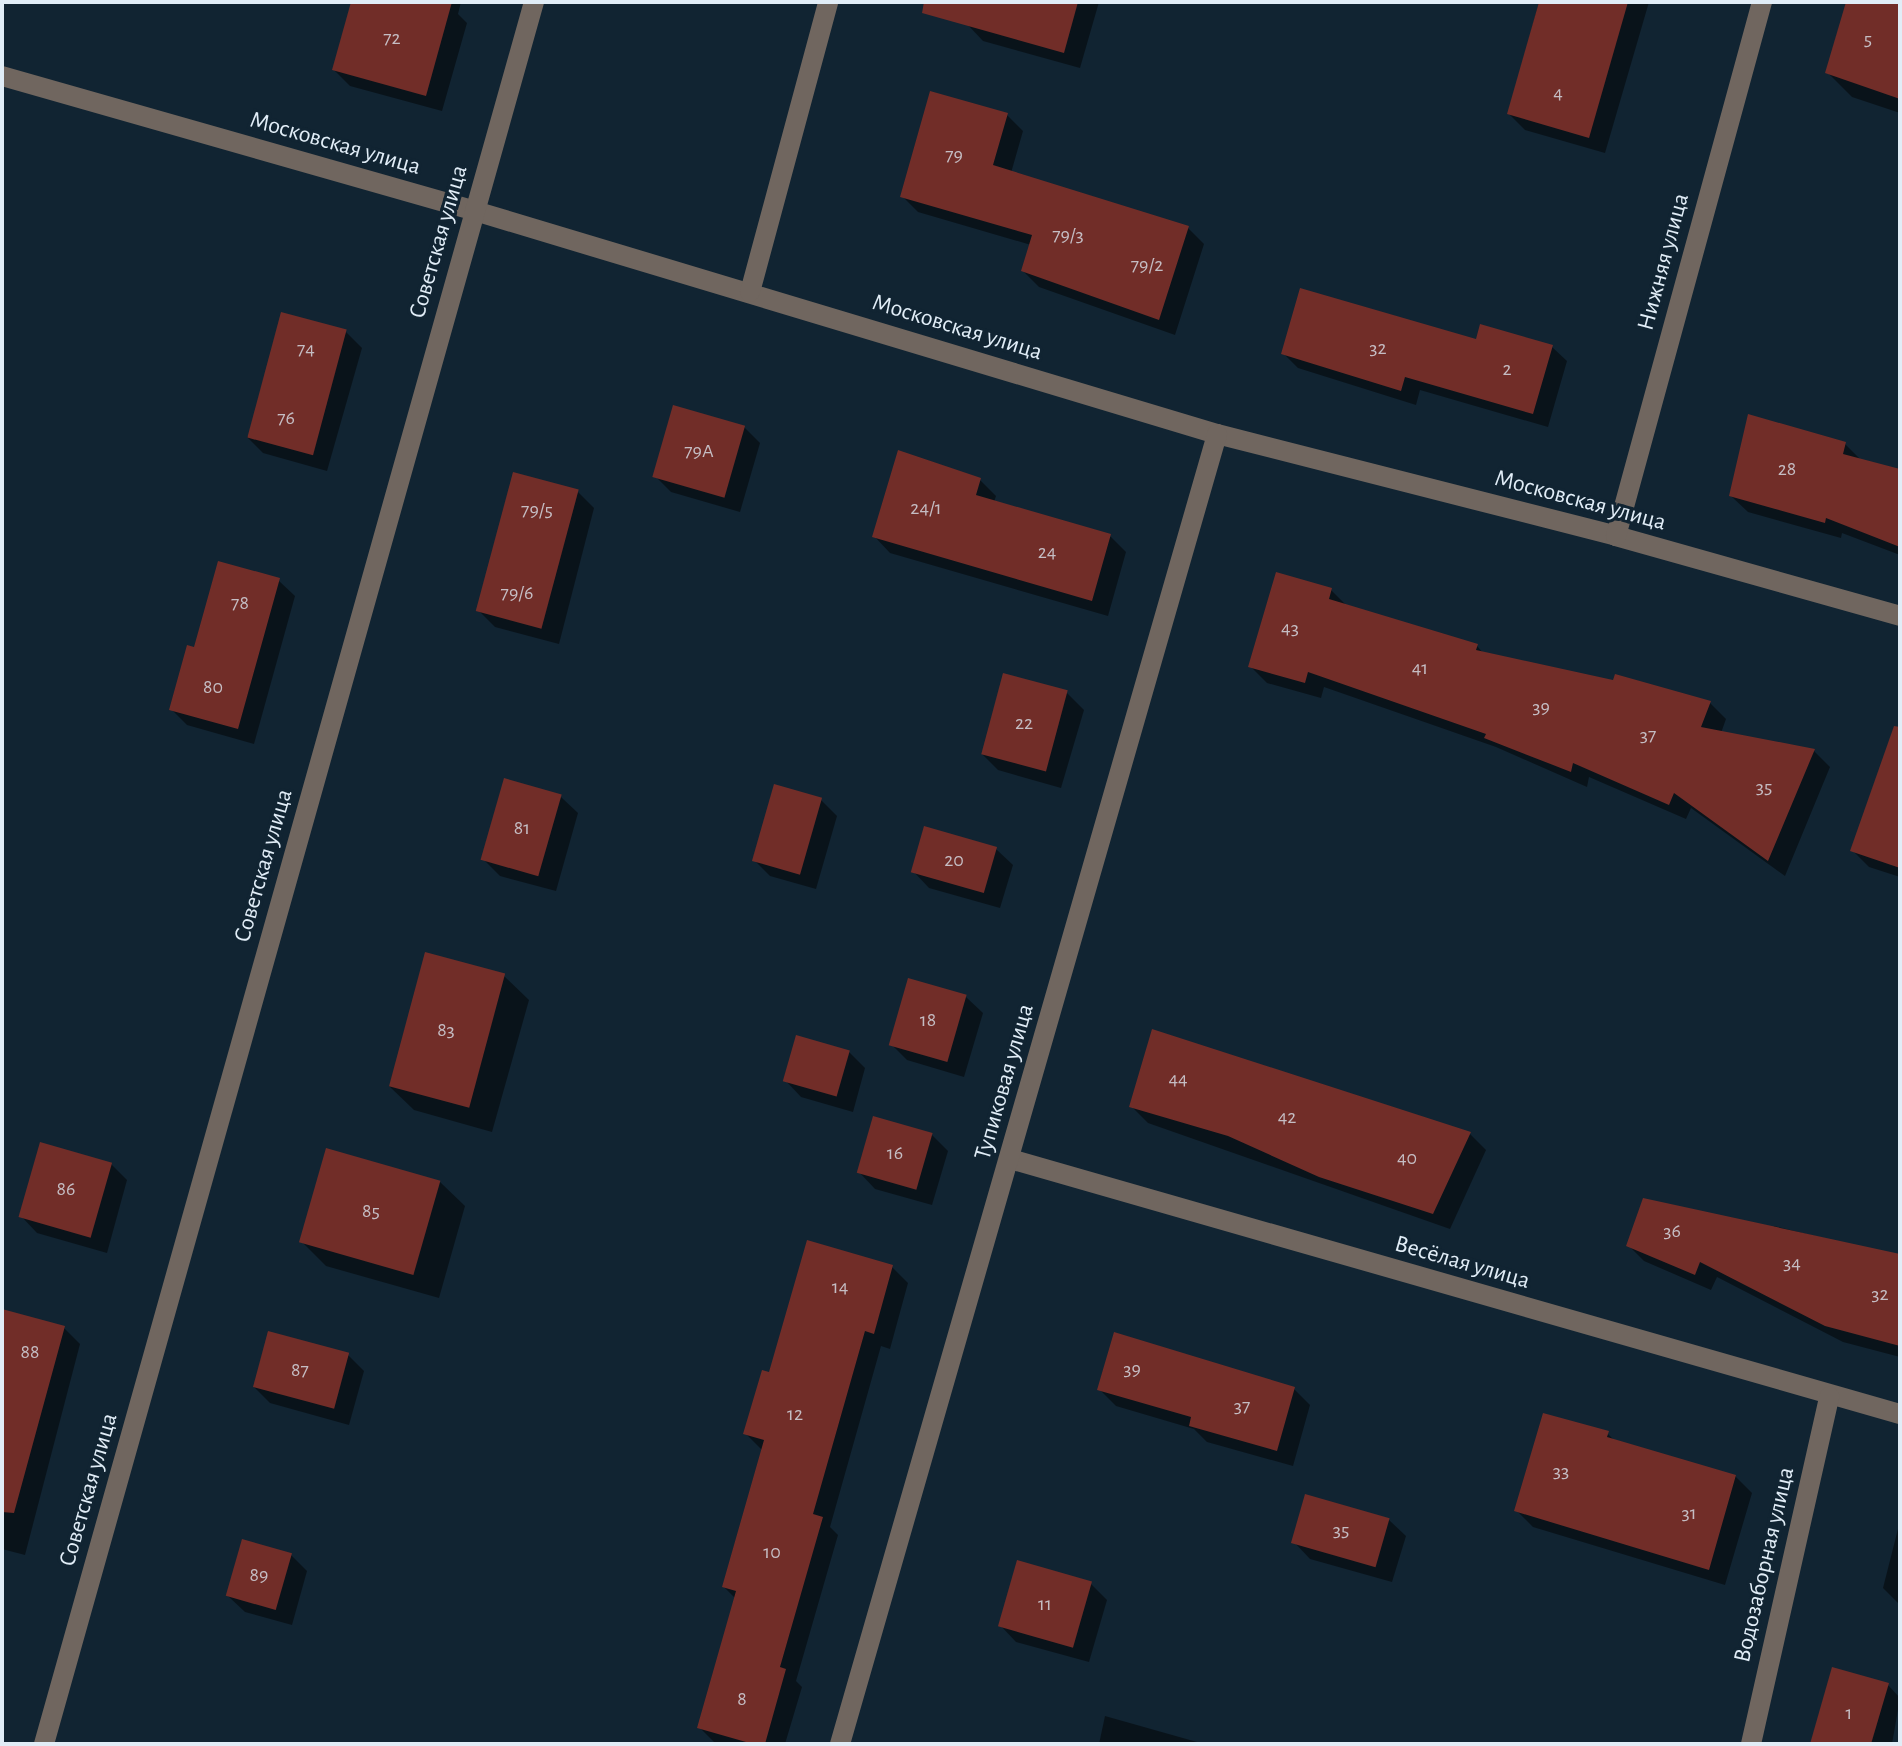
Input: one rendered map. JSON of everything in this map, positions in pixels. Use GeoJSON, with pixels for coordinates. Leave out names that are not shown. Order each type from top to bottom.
{"type":"FeatureCollection","features":[{"type":"Feature","properties":{"kind":"street","name":"Советская улица"},"geometry":{"type":"LineString","coordinates":[[44,1744],[534,2]]}},
{"type":"Feature","properties":{"kind":"street"},"geometry":{"type":"LineString","coordinates":[[750,292],[828,2]]}},
{"type":"Feature","properties":{"kind":"street","name":"Нижняя улица"},"geometry":{"type":"LineString","coordinates":[[1616,536],[1762,2]]}},
{"type":"Feature","properties":{"kind":"street","name":"Московская улица"},"geometry":{"type":"LineString","coordinates":[[2,76],[750,292],[1217,434],[1616,536],[1900,616]]}},
{"type":"Feature","properties":{"kind":"street","name":"Тупиковая улица"},"geometry":{"type":"LineString","coordinates":[[840,1744],[1217,434]]}},
{"type":"Feature","properties":{"kind":"street","name":"Весёлая улица"},"geometry":{"type":"LineString","coordinates":[[1010,1159],[1829,1397],[1900,1414]]}},
{"type":"Feature","properties":{"kind":"street","name":"Водозаборная улица"},"geometry":{"type":"LineString","coordinates":[[1751,1744],[1829,1397]]}},
{"type":"Feature","properties":{"kind":"building"},"geometry":{"type":"Polygon","coordinates":[[[351,2],[452,2],[426,96],[332,70],[351,2]]]}},
{"type":"Feature","properties":{"kind":"building"},"geometry":{"type":"Polygon","coordinates":[[[924,2],[1078,2],[1064,53],[922,13],[924,2]]]}},
{"type":"Feature","properties":{"kind":"building"},"geometry":{"type":"Polygon","coordinates":[[[1539,2],[1628,2],[1589,138],[1507,114],[1539,2]]]}},
{"type":"Feature","properties":{"kind":"building"},"geometry":{"type":"Polygon","coordinates":[[[1846,2],[1900,2],[1900,99],[1825,73],[1846,2]]]}},
{"type":"Feature","properties":{"kind":"building"},"geometry":{"type":"Polygon","coordinates":[[[930,91],[1008,113],[993,165],[1189,226],[1159,320],[1021,271],[1032,235],[900,197],[930,91]]]}},
{"type":"Feature","properties":{"kind":"building"},"geometry":{"type":"Polygon","coordinates":[[[1300,288],[1476,339],[1480,324],[1553,345],[1533,414],[1405,377],[1401,391],[1281,354],[1300,288]]]}},
{"type":"Feature","properties":{"kind":"building"},"geometry":{"type":"Polygon","coordinates":[[[281,312],[347,330],[313,455],[247,438],[281,312]]]}},
{"type":"Feature","properties":{"kind":"building"},"geometry":{"type":"Polygon","coordinates":[[[673,405],[745,426],[724,498],[652,477],[673,405]]]}},
{"type":"Feature","properties":{"kind":"building"},"geometry":{"type":"Polygon","coordinates":[[[1748,414],[1846,442],[1843,454],[1900,469],[1900,547],[1826,518],[1825,523],[1729,496],[1748,414]]]}},
{"type":"Feature","properties":{"kind":"building"},"geometry":{"type":"Polygon","coordinates":[[[898,450],[981,478],[976,495],[1111,534],[1092,601],[872,537],[898,450]]]}},
{"type":"Feature","properties":{"kind":"building"},"geometry":{"type":"Polygon","coordinates":[[[513,472],[579,490],[541,629],[476,611],[513,472]]]}},
{"type":"Feature","properties":{"kind":"building"},"geometry":{"type":"Polygon","coordinates":[[[218,561],[280,578],[238,729],[169,710],[187,645],[194,647],[218,561]]]}},
{"type":"Feature","properties":{"kind":"building"},"geometry":{"type":"Polygon","coordinates":[[[1276,572],[1332,588],[1329,599],[1478,644],[1476,650],[1613,680],[1615,674],[1711,701],[1701,727],[1815,749],[1768,861],[1674,793],[1669,805],[1573,763],[1571,772],[1484,738],[1486,734],[1308,672],[1305,683],[1248,667],[1276,572]]]}},
{"type":"Feature","properties":{"kind":"building"},"geometry":{"type":"Polygon","coordinates":[[[1003,673],[1068,690],[1046,771],[981,754],[1003,673]]]}},
{"type":"Feature","properties":{"kind":"building"},"geometry":{"type":"Polygon","coordinates":[[[1894,726],[1900,727],[1900,868],[1850,851],[1894,726]]]}},
{"type":"Feature","properties":{"kind":"building"},"geometry":{"type":"Polygon","coordinates":[[[504,778],[562,795],[538,876],[481,860],[504,778]]]}},
{"type":"Feature","properties":{"kind":"building"},"geometry":{"type":"Polygon","coordinates":[[[774,784],[822,798],[800,875],[752,861],[774,784]]]}},
{"type":"Feature","properties":{"kind":"building"},"geometry":{"type":"Polygon","coordinates":[[[924,826],[997,847],[984,893],[911,872],[924,826]]]}},
{"type":"Feature","properties":{"kind":"building"},"geometry":{"type":"Polygon","coordinates":[[[425,952],[505,973],[469,1108],[389,1086],[425,952]]]}},
{"type":"Feature","properties":{"kind":"building"},"geometry":{"type":"Polygon","coordinates":[[[908,978],[967,995],[947,1062],[889,1045],[908,978]]]}},
{"type":"Feature","properties":{"kind":"building"},"geometry":{"type":"Polygon","coordinates":[[[1152,1029],[1471,1132],[1433,1214],[1319,1177],[1228,1136],[1129,1107],[1152,1029]]]}},
{"type":"Feature","properties":{"kind":"building"},"geometry":{"type":"Polygon","coordinates":[[[796,1035],[850,1050],[837,1097],[783,1081],[796,1035]]]}},
{"type":"Feature","properties":{"kind":"building"},"geometry":{"type":"Polygon","coordinates":[[[873,1116],[933,1133],[916,1190],[857,1173],[873,1116]]]}},
{"type":"Feature","properties":{"kind":"building"},"geometry":{"type":"Polygon","coordinates":[[[40,1142],[112,1163],[91,1238],[19,1217],[40,1142]]]}},
{"type":"Feature","properties":{"kind":"building"},"geometry":{"type":"Polygon","coordinates":[[[326,1148],[440,1181],[413,1275],[299,1242],[326,1148]]]}},
{"type":"Feature","properties":{"kind":"building"},"geometry":{"type":"Polygon","coordinates":[[[1643,1198],[1900,1254],[1900,1346],[1825,1326],[1700,1262],[1695,1275],[1626,1246],[1643,1198]]]}},
{"type":"Feature","properties":{"kind":"building"},"geometry":{"type":"Polygon","coordinates":[[[807,1240],[893,1265],[874,1334],[865,1331],[813,1514],[823,1517],[780,1667],[786,1669],[765,1744],[753,1744],[697,1728],[736,1591],[722,1587],[764,1440],[743,1434],[762,1370],[769,1372],[807,1240]]]}},
{"type":"Feature","properties":{"kind":"building"},"geometry":{"type":"Polygon","coordinates":[[[2,1309],[65,1326],[14,1513],[2,1512],[2,1309]]]}},
{"type":"Feature","properties":{"kind":"building"},"geometry":{"type":"Polygon","coordinates":[[[268,1331],[349,1353],[334,1409],[253,1387],[268,1331]]]}},
{"type":"Feature","properties":{"kind":"building"},"geometry":{"type":"Polygon","coordinates":[[[1114,1332],[1295,1387],[1277,1451],[1189,1426],[1191,1417],[1097,1390],[1114,1332]]]}},
{"type":"Feature","properties":{"kind":"building"},"geometry":{"type":"Polygon","coordinates":[[[1543,1413],[1609,1431],[1607,1437],[1736,1475],[1709,1570],[1514,1511],[1543,1413]]]}},
{"type":"Feature","properties":{"kind":"building"},"geometry":{"type":"Polygon","coordinates":[[[1305,1494],[1390,1518],[1376,1567],[1291,1543],[1305,1494]]]}},
{"type":"Feature","properties":{"kind":"building"},"geometry":{"type":"Polygon","coordinates":[[[242,1539],[292,1553],[276,1610],[226,1596],[242,1539]]]}},
{"type":"Feature","properties":{"kind":"building"},"geometry":{"type":"Polygon","coordinates":[[[1017,1560],[1092,1581],[1073,1648],[998,1626],[1017,1560]]]}},
{"type":"Feature","properties":{"kind":"building"},"geometry":{"type":"Polygon","coordinates":[[[1832,1667],[1889,1683],[1871,1744],[1810,1744],[1832,1667]]]}}]}
